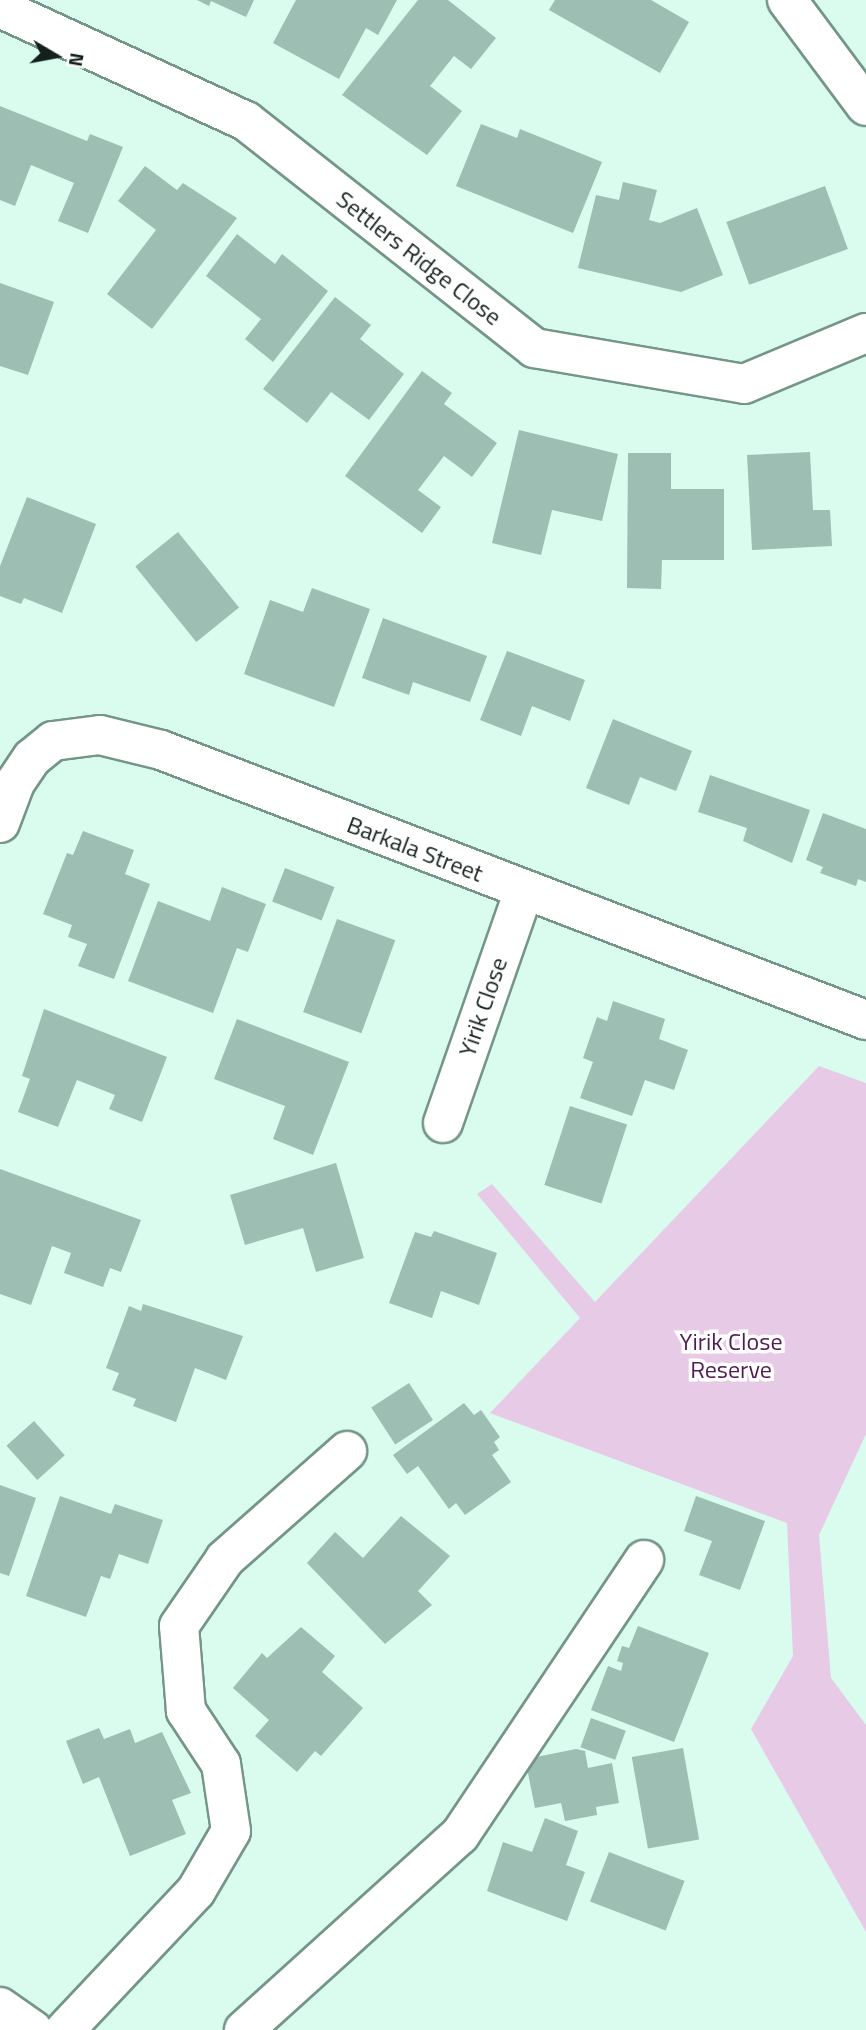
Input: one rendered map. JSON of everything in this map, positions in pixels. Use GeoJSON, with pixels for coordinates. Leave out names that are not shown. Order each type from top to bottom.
{"type":"FeatureCollection","features":[{"type":"Feature","properties":{"kind":"street"},"geometry":{"type":"LineString","coordinates":[[787,0],[866,106]]}},
{"type":"Feature","properties":{"kind":"street","name":"Settlers Ridge Close"},"geometry":{"type":"LineString","coordinates":[[0,8],[246,121],[534,348],[744,384],[866,333]]}},
{"type":"Feature","properties":{"kind":"street","name":"Barkala Street"},"geometry":{"type":"LineString","coordinates":[[0,823],[15,783],[32,758],[53,741],[100,735],[161,750],[866,1020]]}},
{"type":"Feature","properties":{"kind":"street","name":"Yirik Close"},"geometry":{"type":"LineString","coordinates":[[443,1123],[524,891]]}},
{"type":"Feature","properties":{"kind":"street"},"geometry":{"type":"LineString","coordinates":[[65,2030],[196,1891],[231,1832],[221,1764],[186,1711],[179,1626],[225,1559],[347,1451]]}},
{"type":"Feature","properties":{"kind":"street"},"geometry":{"type":"LineString","coordinates":[[244,2030],[460,1835],[643,1560]]}},
{"type":"Feature","properties":{"kind":"street"},"geometry":{"type":"LineString","coordinates":[[0,2007],[33,2030]]}},
{"type":"Feature","properties":{"kind":"green space","name":"Yirik Close Reserve"},"geometry":{"type":"Polygon","coordinates":[[[819,1066],[866,1083],[866,1434],[819,1535],[831,1678],[866,1725],[866,1932],[751,1729],[793,1656],[787,1523],[490,1413],[580,1318],[477,1194],[492,1184],[595,1302],[819,1066]]]}},
{"type":"Feature","properties":{"kind":"building"},"geometry":{"type":"Polygon","coordinates":[[[197,0],[254,0],[246,17],[211,1],[209,6],[197,0]]]}},
{"type":"Feature","properties":{"kind":"building"},"geometry":{"type":"Polygon","coordinates":[[[296,0],[397,0],[378,35],[366,28],[339,79],[273,43],[296,0]]]}},
{"type":"Feature","properties":{"kind":"building"},"geometry":{"type":"Polygon","coordinates":[[[418,0],[448,0],[496,38],[471,69],[454,56],[430,86],[462,111],[427,155],[342,95],[418,0]]]}},
{"type":"Feature","properties":{"kind":"building"},"geometry":{"type":"Polygon","coordinates":[[[555,0],[651,0],[689,22],[660,73],[549,10],[555,0]]]}},
{"type":"Feature","properties":{"kind":"building"},"geometry":{"type":"Polygon","coordinates":[[[0,106],[87,141],[90,134],[123,147],[88,233],[58,221],[74,183],[31,165],[15,206],[0,200],[0,106]]]}},
{"type":"Feature","properties":{"kind":"building"},"geometry":{"type":"Polygon","coordinates":[[[481,124],[517,138],[520,129],[602,162],[573,233],[456,186],[481,124]]]}},
{"type":"Feature","properties":{"kind":"building"},"geometry":{"type":"Polygon","coordinates":[[[145,166],[177,190],[183,183],[237,218],[152,329],[107,294],[156,230],[118,201],[145,166]]]}},
{"type":"Feature","properties":{"kind":"building"},"geometry":{"type":"Polygon","coordinates":[[[623,182],[657,190],[649,220],[660,223],[697,208],[723,275],[681,292],[578,268],[596,195],[619,200],[623,182]]]}},
{"type":"Feature","properties":{"kind":"building"},"geometry":{"type":"Polygon","coordinates":[[[825,186],[848,249],[749,285],[726,222],[825,186]]]}},
{"type":"Feature","properties":{"kind":"building"},"geometry":{"type":"Polygon","coordinates":[[[237,234],[275,264],[282,254],[328,291],[273,362],[245,339],[261,319],[206,276],[237,234]]]}},
{"type":"Feature","properties":{"kind":"building"},"geometry":{"type":"Polygon","coordinates":[[[0,283],[54,302],[28,375],[0,366],[0,283]]]}},
{"type":"Feature","properties":{"kind":"building"},"geometry":{"type":"Polygon","coordinates":[[[335,297],[371,325],[360,339],[404,374],[369,420],[331,392],[307,423],[263,389],[335,297]]]}},
{"type":"Feature","properties":{"kind":"building"},"geometry":{"type":"Polygon","coordinates":[[[422,371],[452,393],[444,404],[497,443],[472,477],[444,456],[418,490],[441,507],[422,533],[345,476],[422,371]]]}},
{"type":"Feature","properties":{"kind":"building"},"geometry":{"type":"Polygon","coordinates":[[[519,430],[618,454],[602,521],[552,510],[541,555],[492,543],[519,430]]]}},
{"type":"Feature","properties":{"kind":"building"},"geometry":{"type":"Polygon","coordinates":[[[810,452],[813,510],[830,510],[832,546],[752,550],[747,455],[810,452]]]}},
{"type":"Feature","properties":{"kind":"building"},"geometry":{"type":"Polygon","coordinates":[[[628,453],[671,453],[671,489],[724,489],[724,560],[662,560],[661,589],[627,588],[628,453]]]}},
{"type":"Feature","properties":{"kind":"building"},"geometry":{"type":"Polygon","coordinates":[[[27,497],[96,524],[62,613],[24,598],[21,604],[0,596],[0,566],[27,497]]]}},
{"type":"Feature","properties":{"kind":"building"},"geometry":{"type":"Polygon","coordinates":[[[178,532],[239,607],[196,642],[135,567],[178,532]]]}},
{"type":"Feature","properties":{"kind":"building"},"geometry":{"type":"Polygon","coordinates":[[[312,588],[370,609],[334,707],[244,674],[270,600],[303,612],[312,588]]]}},
{"type":"Feature","properties":{"kind":"building"},"geometry":{"type":"Polygon","coordinates":[[[383,618],[487,656],[470,702],[413,682],[409,695],[362,678],[383,618]]]}},
{"type":"Feature","properties":{"kind":"building"},"geometry":{"type":"Polygon","coordinates":[[[507,651],[585,680],[570,721],[532,706],[521,736],[480,720],[507,651]]]}},
{"type":"Feature","properties":{"kind":"building"},"geometry":{"type":"Polygon","coordinates":[[[613,719],[692,751],[676,791],[640,777],[629,805],[586,788],[613,719]]]}},
{"type":"Feature","properties":{"kind":"building"},"geometry":{"type":"Polygon","coordinates":[[[710,775],[810,810],[792,863],[743,841],[747,828],[698,812],[710,775]]]}},
{"type":"Feature","properties":{"kind":"building"},"geometry":{"type":"Polygon","coordinates":[[[823,813],[866,829],[866,882],[858,879],[856,886],[820,873],[823,867],[806,860],[823,813]]]}},
{"type":"Feature","properties":{"kind":"building"},"geometry":{"type":"Polygon","coordinates":[[[83,831],[134,850],[125,874],[150,884],[114,979],[78,966],[87,944],[68,937],[72,925],[43,914],[67,853],[73,855],[83,831]]]}},
{"type":"Feature","properties":{"kind":"building"},"geometry":{"type":"Polygon","coordinates":[[[285,868],[334,887],[322,921],[272,902],[285,868]]]}},
{"type":"Feature","properties":{"kind":"building"},"geometry":{"type":"Polygon","coordinates":[[[222,887],[266,904],[248,952],[237,948],[213,1013],[128,981],[158,901],[210,921],[222,887]]]}},
{"type":"Feature","properties":{"kind":"building"},"geometry":{"type":"Polygon","coordinates":[[[337,919],[395,940],[361,1033],[303,1012],[337,919]]]}},
{"type":"Feature","properties":{"kind":"building"},"geometry":{"type":"Polygon","coordinates":[[[613,1001],[665,1019],[659,1039],[688,1050],[674,1090],[645,1080],[632,1116],[580,1098],[593,1062],[583,1058],[597,1017],[607,1021],[613,1001]]]}},
{"type":"Feature","properties":{"kind":"building"},"geometry":{"type":"Polygon","coordinates":[[[44,1009],[167,1057],[142,1122],[109,1109],[115,1095],[77,1080],[58,1127],[18,1112],[30,1079],[22,1076],[44,1009]]]}},
{"type":"Feature","properties":{"kind":"building"},"geometry":{"type":"Polygon","coordinates":[[[237,1019],[349,1062],[313,1155],[273,1139],[285,1106],[214,1079],[237,1019]]]}},
{"type":"Feature","properties":{"kind":"building"},"geometry":{"type":"Polygon","coordinates":[[[570,1106],[627,1125],[601,1203],[544,1185],[570,1106]]]}},
{"type":"Feature","properties":{"kind":"building"},"geometry":{"type":"Polygon","coordinates":[[[336,1163],[364,1258],[316,1272],[303,1228],[245,1245],[230,1195],[336,1163]]]}},
{"type":"Feature","properties":{"kind":"building"},"geometry":{"type":"Polygon","coordinates":[[[0,1169],[141,1220],[121,1272],[110,1268],[103,1287],[64,1273],[71,1253],[52,1246],[31,1305],[0,1294],[0,1169]]]}},
{"type":"Feature","properties":{"kind":"building"},"geometry":{"type":"Polygon","coordinates":[[[434,1231],[497,1253],[479,1305],[441,1291],[432,1318],[389,1303],[415,1232],[431,1237],[434,1231]]]}},
{"type":"Feature","properties":{"kind":"building"},"geometry":{"type":"Polygon","coordinates":[[[143,1304],[243,1336],[226,1380],[195,1368],[176,1422],[133,1406],[136,1399],[112,1390],[119,1373],[106,1368],[129,1306],[141,1311],[143,1304]]]}},
{"type":"Feature","properties":{"kind":"building"},"geometry":{"type":"Polygon","coordinates":[[[409,1383],[433,1420],[395,1444],[371,1408],[409,1383]]]}},
{"type":"Feature","properties":{"kind":"building"},"geometry":{"type":"Polygon","coordinates":[[[464,1403],[474,1415],[481,1410],[500,1437],[494,1442],[499,1450],[492,1455],[511,1482],[465,1515],[456,1503],[449,1509],[418,1466],[407,1474],[393,1455],[464,1403]]]}},
{"type":"Feature","properties":{"kind":"building"},"geometry":{"type":"Polygon","coordinates":[[[34,1421],[65,1455],[37,1480],[7,1446],[34,1421]]]}},
{"type":"Feature","properties":{"kind":"building"},"geometry":{"type":"Polygon","coordinates":[[[0,1485],[36,1498],[9,1576],[0,1573],[0,1485]]]}},
{"type":"Feature","properties":{"kind":"building"},"geometry":{"type":"Polygon","coordinates":[[[60,1496],[111,1514],[115,1504],[163,1520],[148,1564],[119,1554],[110,1579],[101,1576],[86,1617],[26,1596],[60,1496]]]}},
{"type":"Feature","properties":{"kind":"building"},"geometry":{"type":"Polygon","coordinates":[[[696,1496],[765,1521],[740,1590],[699,1575],[712,1541],[684,1531],[696,1496]]]}},
{"type":"Feature","properties":{"kind":"building"},"geometry":{"type":"Polygon","coordinates":[[[401,1516],[450,1556],[418,1591],[432,1605],[385,1644],[307,1563],[335,1532],[363,1558],[401,1516]]]}},
{"type":"Feature","properties":{"kind":"building"},"geometry":{"type":"Polygon","coordinates":[[[638,1626],[709,1653],[674,1742],[591,1710],[608,1666],[621,1671],[623,1663],[617,1661],[622,1646],[629,1648],[638,1626]]]}},
{"type":"Feature","properties":{"kind":"building"},"geometry":{"type":"Polygon","coordinates":[[[301,1627],[335,1656],[322,1672],[363,1708],[321,1756],[315,1751],[297,1772],[255,1736],[269,1720],[233,1688],[262,1653],[267,1658],[301,1627]]]}},
{"type":"Feature","properties":{"kind":"building"},"geometry":{"type":"Polygon","coordinates":[[[591,1718],[626,1731],[615,1760],[580,1747],[591,1718]]]}},
{"type":"Feature","properties":{"kind":"building"},"geometry":{"type":"Polygon","coordinates":[[[99,1728],[104,1739],[130,1729],[135,1743],[162,1732],[191,1793],[172,1800],[186,1834],[130,1856],[99,1777],[83,1784],[66,1741],[99,1728]]]}},
{"type":"Feature","properties":{"kind":"building"},"geometry":{"type":"Polygon","coordinates":[[[683,1748],[699,1840],[648,1849],[632,1757],[683,1748]]]}},
{"type":"Feature","properties":{"kind":"building"},"geometry":{"type":"Polygon","coordinates":[[[576,1749],[585,1751],[588,1768],[612,1763],[619,1803],[596,1807],[597,1815],[565,1821],[561,1803],[535,1808],[527,1768],[536,1757],[576,1749]]]}},
{"type":"Feature","properties":{"kind":"building"},"geometry":{"type":"Polygon","coordinates":[[[545,1818],[578,1831],[566,1865],[585,1872],[567,1921],[487,1891],[503,1842],[532,1852],[545,1818]]]}},
{"type":"Feature","properties":{"kind":"building"},"geometry":{"type":"Polygon","coordinates":[[[609,1852],[685,1881],[666,1931],[590,1901],[609,1852]]]}}]}
